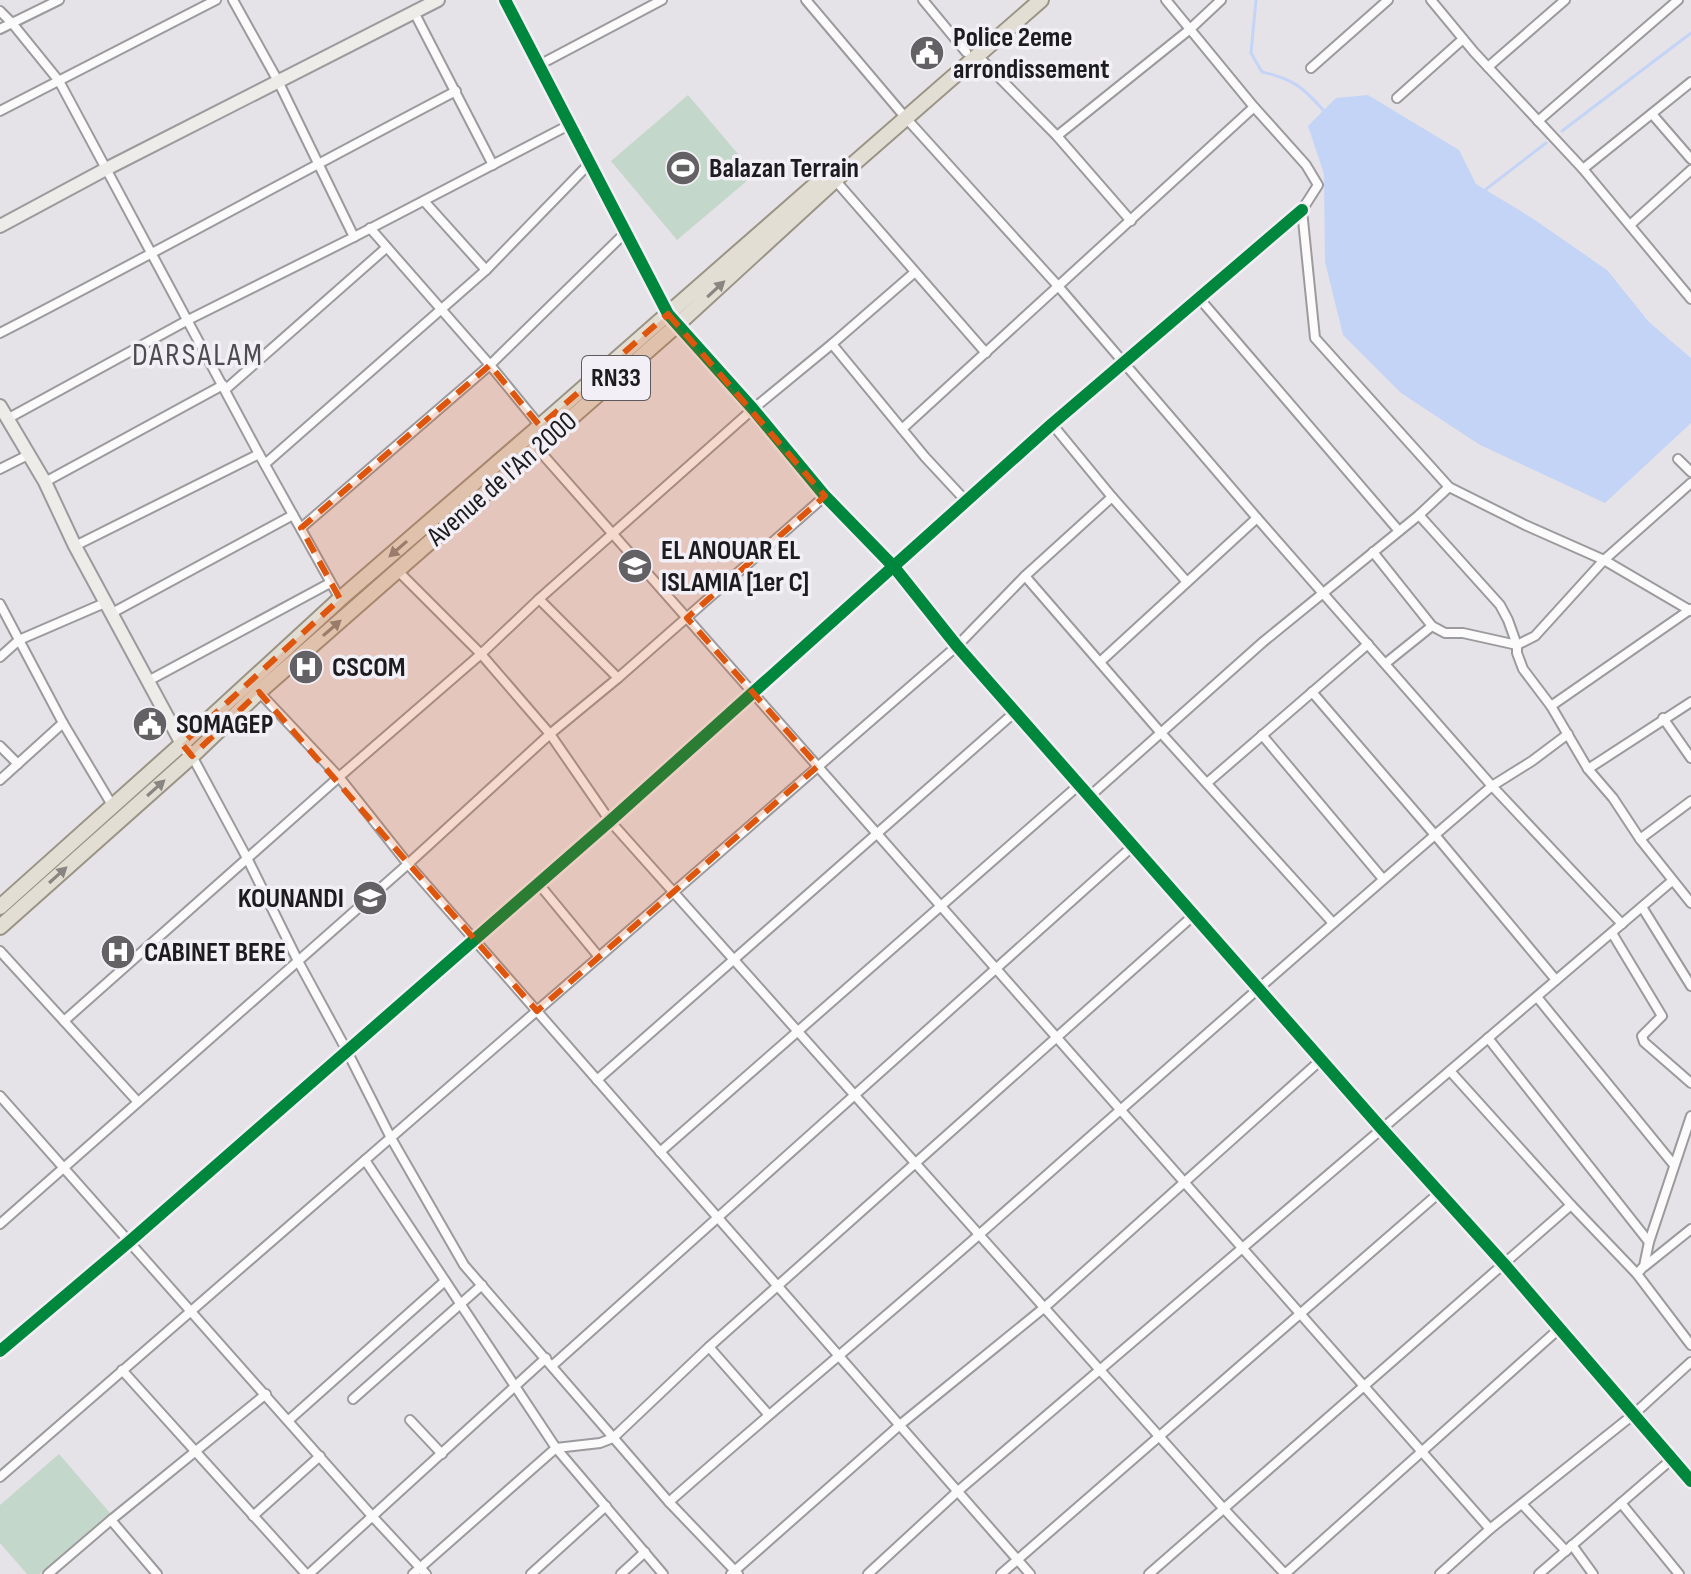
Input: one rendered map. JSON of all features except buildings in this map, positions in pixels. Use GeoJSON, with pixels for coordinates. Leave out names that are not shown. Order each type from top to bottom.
{"type":"FeatureCollection","features":[{"type":"Feature","properties":{"kind":"main road","name":"Avenue de l'An 2000"},"geometry":{"type":"LineString","coordinates":[[0,907],[112,805],[259,692],[398,571],[537,448],[672,319],[971,53],[1025,0]]}},
{"type":"Feature","properties":{"kind":"main road","name":"Avenue de l'An 2000"},"geometry":{"type":"LineString","coordinates":[[971,53],[1041,0]]}},
{"type":"Feature","properties":{"kind":"main road","name":"Avenue de l'An 2000"},"geometry":{"type":"LineString","coordinates":[[0,927],[187,750],[340,599],[540,426],[835,180],[903,114]]}},
{"type":"Feature","properties":{"kind":"street"},"geometry":{"type":"LineString","coordinates":[[0,29],[59,0]]}},
{"type":"Feature","properties":{"kind":"street"},"geometry":{"type":"LineString","coordinates":[[0,111],[215,0]]}},
{"type":"Feature","properties":{"kind":"street"},"geometry":{"type":"LineString","coordinates":[[233,0],[278,81],[354,237]]}},
{"type":"Feature","properties":{"kind":"street"},"geometry":{"type":"LineString","coordinates":[[0,226],[438,0]]}},
{"type":"Feature","properties":{"kind":"street"},"geometry":{"type":"LineString","coordinates":[[505,0],[672,319],[753,409],[825,496],[894,567],[957,646],[1504,1264],[1691,1481]]}},
{"type":"Feature","properties":{"kind":"street"},"geometry":{"type":"LineString","coordinates":[[539,65],[662,0]]}},
{"type":"Feature","properties":{"kind":"street"},"geometry":{"type":"LineString","coordinates":[[806,0],[1492,786],[1622,924]]}},
{"type":"Feature","properties":{"kind":"street"},"geometry":{"type":"LineString","coordinates":[[923,0],[971,53],[1057,136],[1131,221]]}},
{"type":"Feature","properties":{"kind":"street"},"geometry":{"type":"LineString","coordinates":[[0,1351],[610,821],[965,500],[1302,210],[1318,185],[1306,165],[1166,0]]}},
{"type":"Feature","properties":{"kind":"street"},"geometry":{"type":"LineString","coordinates":[[1057,136],[1189,30],[1221,0]]}},
{"type":"Feature","properties":{"kind":"street"},"geometry":{"type":"LineString","coordinates":[[1311,68],[1388,0]]}},
{"type":"Feature","properties":{"kind":"street"},"geometry":{"type":"LineString","coordinates":[[1431,0],[1488,67],[1583,169],[1691,299]]}},
{"type":"Feature","properties":{"kind":"street"},"geometry":{"type":"LineString","coordinates":[[1538,121],[1678,0]]}},
{"type":"Feature","properties":{"kind":"street"},"geometry":{"type":"LineString","coordinates":[[1488,67],[1558,2]]}},
{"type":"Feature","properties":{"kind":"street"},"geometry":{"type":"LineString","coordinates":[[0,11],[59,81],[340,599]]}},
{"type":"Feature","properties":{"kind":"street"},"geometry":{"type":"LineString","coordinates":[[414,12],[493,165]]}},
{"type":"Feature","properties":{"kind":"street"},"geometry":{"type":"LineString","coordinates":[[1397,98],[1463,39]]}},
{"type":"Feature","properties":{"kind":"street"},"geometry":{"type":"LineString","coordinates":[[1583,169],[1691,82]]}},
{"type":"Feature","properties":{"kind":"street"},"geometry":{"type":"LineString","coordinates":[[0,333],[456,91]]}},
{"type":"Feature","properties":{"kind":"street"},"geometry":{"type":"LineString","coordinates":[[902,429],[1254,107]]}},
{"type":"Feature","properties":{"kind":"street"},"geometry":{"type":"LineString","coordinates":[[1652,114],[1691,159]]}},
{"type":"Feature","properties":{"kind":"street"},"geometry":{"type":"LineString","coordinates":[[7,419],[188,320],[569,125]]}},
{"type":"Feature","properties":{"kind":"street"},"geometry":{"type":"LineString","coordinates":[[265,464],[486,270],[589,164]]}},
{"type":"Feature","properties":{"kind":"street"},"geometry":{"type":"LineString","coordinates":[[1630,225],[1691,170]]}},
{"type":"Feature","properties":{"kind":"street"},"geometry":{"type":"LineString","coordinates":[[835,180],[986,353]]}},
{"type":"Feature","properties":{"kind":"street"},"geometry":{"type":"LineString","coordinates":[[424,201],[486,270]]}},
{"type":"Feature","properties":{"kind":"street"},"geometry":{"type":"LineString","coordinates":[[1302,210],[1315,338],[1449,487],[1604,560],[1690,610],[1551,706]]}},
{"type":"Feature","properties":{"kind":"street"},"geometry":{"type":"LineString","coordinates":[[370,228],[540,426]]}},
{"type":"Feature","properties":{"kind":"street"},"geometry":{"type":"LineString","coordinates":[[301,528],[490,365],[626,232]]}},
{"type":"Feature","properties":{"kind":"street"},"geometry":{"type":"LineString","coordinates":[[45,482],[224,387],[386,248]]}},
{"type":"Feature","properties":{"kind":"street"},"geometry":{"type":"LineString","coordinates":[[64,1021],[481,654],[753,409],[915,272]]}},
{"type":"Feature","properties":{"kind":"street"},"geometry":{"type":"LineString","coordinates":[[1199,298],[1399,531]]}},
{"type":"Feature","properties":{"kind":"street"},"geometry":{"type":"LineString","coordinates":[[832,344],[925,457],[965,500]]}},
{"type":"Feature","properties":{"kind":"street"},"geometry":{"type":"LineString","coordinates":[[0,406],[45,482],[75,546],[247,858],[391,1138],[464,1265],[669,1502],[734,1572],[901,1424],[1045,1307],[1322,1059]]}},
{"type":"Feature","properties":{"kind":"street"},"geometry":{"type":"LineString","coordinates":[[1052,424],[1187,582]]}},
{"type":"Feature","properties":{"kind":"street"},"geometry":{"type":"LineString","coordinates":[[537,448],[1490,1529]]}},
{"type":"Feature","properties":{"kind":"street"},"geometry":{"type":"LineString","coordinates":[[75,546],[259,454]]}},
{"type":"Feature","properties":{"kind":"street"},"geometry":{"type":"LineString","coordinates":[[0,469],[28,455]]}},
{"type":"Feature","properties":{"kind":"street"},"geometry":{"type":"LineString","coordinates":[[1678,459],[1691,472]]}},
{"type":"Feature","properties":{"kind":"street"},"geometry":{"type":"LineString","coordinates":[[1373,552],[1432,626],[1445,633],[1463,633],[1517,645],[1535,636],[1604,560],[1691,483]]}},
{"type":"Feature","properties":{"kind":"street"},"geometry":{"type":"LineString","coordinates":[[1090,796],[1263,642],[1449,487]]}},
{"type":"Feature","properties":{"kind":"street"},"geometry":{"type":"LineString","coordinates":[[0,1224],[408,864],[550,734],[825,496]]}},
{"type":"Feature","properties":{"kind":"street"},"geometry":{"type":"LineString","coordinates":[[0,1477],[957,646],[1025,576],[1112,497]]}},
{"type":"Feature","properties":{"kind":"street"},"geometry":{"type":"LineString","coordinates":[[0,657],[19,640],[109,608],[293,515]]}},
{"type":"Feature","properties":{"kind":"street"},"geometry":{"type":"LineString","coordinates":[[1419,515],[1500,605],[1517,645],[1523,669],[1551,706],[1588,769],[1691,903]]}},
{"type":"Feature","properties":{"kind":"street"},"geometry":{"type":"LineString","coordinates":[[1100,662],[1257,518]]}},
{"type":"Feature","properties":{"kind":"street"},"geometry":{"type":"LineString","coordinates":[[398,571],[481,654],[550,734],[610,821],[673,893],[1285,1574],[1560,1328]]}},
{"type":"Feature","properties":{"kind":"street"},"geometry":{"type":"LineString","coordinates":[[1025,576],[1161,733],[1333,923]]}},
{"type":"Feature","properties":{"kind":"street"},"geometry":{"type":"LineString","coordinates":[[148,681],[330,583]]}},
{"type":"Feature","properties":{"kind":"street"},"geometry":{"type":"LineString","coordinates":[[539,599],[618,678]]}},
{"type":"Feature","properties":{"kind":"street"},"geometry":{"type":"LineString","coordinates":[[0,604],[63,723],[112,805]]}},
{"type":"Feature","properties":{"kind":"street"},"geometry":{"type":"LineString","coordinates":[[0,620],[19,640]]}},
{"type":"Feature","properties":{"kind":"street"},"geometry":{"type":"LineString","coordinates":[[1386,663],[1432,626]]}},
{"type":"Feature","properties":{"kind":"street"},"geometry":{"type":"LineString","coordinates":[[1207,783],[1368,644]]}},
{"type":"Feature","properties":{"kind":"street"},"geometry":{"type":"LineString","coordinates":[[259,692],[339,777],[408,864],[1030,1574]]}},
{"type":"Feature","properties":{"kind":"street"},"geometry":{"type":"LineString","coordinates":[[1312,692],[1556,980]]}},
{"type":"Feature","properties":{"kind":"street"},"geometry":{"type":"LineString","coordinates":[[1588,769],[1691,702]]}},
{"type":"Feature","properties":{"kind":"street"},"geometry":{"type":"LineString","coordinates":[[597,1080],[1015,712]]}},
{"type":"Feature","properties":{"kind":"street"},"geometry":{"type":"LineString","coordinates":[[1663,718],[1691,758]]}},
{"type":"Feature","properties":{"kind":"street"},"geometry":{"type":"LineString","coordinates":[[0,780],[63,723]]}},
{"type":"Feature","properties":{"kind":"street"},"geometry":{"type":"LineString","coordinates":[[669,1502],[1383,879],[1492,786],[1568,734]]}},
{"type":"Feature","properties":{"kind":"street"},"geometry":{"type":"LineString","coordinates":[[1262,735],[1383,879]]}},
{"type":"Feature","properties":{"kind":"street"},"geometry":{"type":"LineString","coordinates":[[0,746],[18,764]]}},
{"type":"Feature","properties":{"kind":"street"},"geometry":{"type":"LineString","coordinates":[[660,1152],[1079,785]]}},
{"type":"Feature","properties":{"kind":"street"},"geometry":{"type":"LineString","coordinates":[[1640,839],[1691,801]]}},
{"type":"Feature","properties":{"kind":"street"},"geometry":{"type":"LineString","coordinates":[[553,1365],[1133,846]]}},
{"type":"Feature","properties":{"kind":"street"},"geometry":{"type":"LineString","coordinates":[[868,1574],[958,1491],[1672,881]]}},
{"type":"Feature","properties":{"kind":"street"},"geometry":{"type":"LineString","coordinates":[[538,883],[599,957]]}},
{"type":"Feature","properties":{"kind":"street"},"geometry":{"type":"LineString","coordinates":[[1642,907],[1691,986]]}},
{"type":"Feature","properties":{"kind":"street"},"geometry":{"type":"LineString","coordinates":[[0,1096],[420,1572],[556,1448],[600,1443],[613,1438],[709,1347],[1194,915]]}},
{"type":"Feature","properties":{"kind":"street"},"geometry":{"type":"LineString","coordinates":[[1612,933],[1662,1016],[1642,1036],[1644,1042],[1691,1083]]}},
{"type":"Feature","properties":{"kind":"street"},"geometry":{"type":"LineString","coordinates":[[0,951],[138,1102]]}},
{"type":"Feature","properties":{"kind":"street"},"geometry":{"type":"LineString","coordinates":[[1537,997],[1674,1165]]}},
{"type":"Feature","properties":{"kind":"street"},"geometry":{"type":"LineString","coordinates":[[1488,1038],[1649,1242]]}},
{"type":"Feature","properties":{"kind":"street"},"geometry":{"type":"LineString","coordinates":[[1450,1071],[1571,1205],[1641,1270],[1691,1345]]}},
{"type":"Feature","properties":{"kind":"street"},"geometry":{"type":"LineString","coordinates":[[1641,1270],[1691,1116]]}},
{"type":"Feature","properties":{"kind":"street"},"geometry":{"type":"LineString","coordinates":[[365,1160],[556,1448],[663,1574]]}},
{"type":"Feature","properties":{"kind":"street"},"geometry":{"type":"LineString","coordinates":[[1001,1574],[1439,1193]]}},
{"type":"Feature","properties":{"kind":"street"},"geometry":{"type":"LineString","coordinates":[[1149,1574],[1571,1205]]}},
{"type":"Feature","properties":{"kind":"street"},"geometry":{"type":"LineString","coordinates":[[1641,1270],[1691,1229]]}},
{"type":"Feature","properties":{"kind":"street"},"geometry":{"type":"LineString","coordinates":[[289,1420],[445,1281]]}},
{"type":"Feature","properties":{"kind":"street"},"geometry":{"type":"LineString","coordinates":[[353,1399],[482,1285]]}},
{"type":"Feature","properties":{"kind":"street"},"geometry":{"type":"LineString","coordinates":[[709,1347],[768,1414]]}},
{"type":"Feature","properties":{"kind":"street"},"geometry":{"type":"LineString","coordinates":[[122,1370],[308,1574],[546,1358]]}},
{"type":"Feature","properties":{"kind":"street"},"geometry":{"type":"LineString","coordinates":[[1440,1574],[1490,1529],[1634,1414],[1691,1362]]}},
{"type":"Feature","properties":{"kind":"street"},"geometry":{"type":"LineString","coordinates":[[48,1574],[266,1394]]}},
{"type":"Feature","properties":{"kind":"street"},"geometry":{"type":"LineString","coordinates":[[410,1420],[442,1454]]}},
{"type":"Feature","properties":{"kind":"street"},"geometry":{"type":"LineString","coordinates":[[253,1516],[320,1456]]}},
{"type":"Feature","properties":{"kind":"street"},"geometry":{"type":"LineString","coordinates":[[1539,1574],[1672,1459]]}},
{"type":"Feature","properties":{"kind":"street"},"geometry":{"type":"LineString","coordinates":[[1621,1503],[1679,1574]]}},
{"type":"Feature","properties":{"kind":"street"},"geometry":{"type":"LineString","coordinates":[[1522,1504],[1593,1574]]}},
{"type":"Feature","properties":{"kind":"street"},"geometry":{"type":"LineString","coordinates":[[531,1574],[606,1506]]}},
{"type":"Feature","properties":{"kind":"street"},"geometry":{"type":"LineString","coordinates":[[111,1520],[157,1574]]}},
{"type":"Feature","properties":{"kind":"street"},"geometry":{"type":"LineString","coordinates":[[621,1574],[645,1552]]}},
{"type":"Feature","properties":{"kind":"highlighted area"},"geometry":{"type":"Polygon","coordinates":[[[668,314],[825,496],[687,618],[818,766],[537,1011],[259,692],[192,756],[182,744],[340,599],[301,528],[490,365],[540,426],[668,314]]]}},
{"type":"Feature","properties":{"kind":"green space","name":"Balazan Terrain"},"geometry":{"type":"Polygon","coordinates":[[[688,95],[755,174],[677,240],[611,161],[688,95]]]}},
{"type":"Feature","properties":{"kind":"green space"},"geometry":{"type":"Polygon","coordinates":[[[59,1454],[110,1513],[40,1574],[27,1574],[0,1543],[0,1505],[59,1454]]]}},
{"type":"Feature","properties":{"kind":"water"},"geometry":{"type":"Polygon","coordinates":[[[1368,95],[1459,150],[1476,184],[1607,270],[1649,322],[1691,358],[1691,423],[1605,503],[1480,445],[1401,393],[1343,335],[1325,262],[1324,174],[1308,126],[1336,98],[1368,95]]]}},
{"type":"Feature","properties":{"kind":"waterway"},"geometry":{"type":"LineString","coordinates":[[1256,0],[1251,53],[1262,72],[1297,85],[1324,111]]}},
{"type":"Feature","properties":{"kind":"waterway"},"geometry":{"type":"LineString","coordinates":[[1562,131],[1691,33]]}},
{"type":"Feature","properties":{"kind":"waterway"},"geometry":{"type":"LineString","coordinates":[[1485,190],[1546,143]]}},
{"type":"Feature","properties":{"kind":"cycle path"},"geometry":{"type":"LineString","coordinates":[[505,0],[668,314],[825,496],[894,567],[957,646],[1504,1264],[1691,1481]]}},
{"type":"Feature","properties":{"kind":"cycle path"},"geometry":{"type":"LineString","coordinates":[[0,1351],[610,821],[1052,424],[1302,210]]}},
{"type":"Feature","properties":{"kind":"place","name":"Police 2eme arrondissement"},"geometry":{"type":"Point","coordinates":[927,53]}},
{"type":"Feature","properties":{"kind":"place","name":"Balazan Terrain"},"geometry":{"type":"Point","coordinates":[683,168]}},
{"type":"Feature","properties":{"kind":"place","name":"EL ANOUAR EL ISLAMIA [1er C]"},"geometry":{"type":"Point","coordinates":[635,566]}},
{"type":"Feature","properties":{"kind":"place","name":"CSCOM"},"geometry":{"type":"Point","coordinates":[306,667]}},
{"type":"Feature","properties":{"kind":"place","name":"SOMAGEP"},"geometry":{"type":"Point","coordinates":[150,724]}},
{"type":"Feature","properties":{"kind":"place","name":"KOUNANDI"},"geometry":{"type":"Point","coordinates":[370,898]}},
{"type":"Feature","properties":{"kind":"place","name":"CABINET BERE"},"geometry":{"type":"Point","coordinates":[118,952]}},
{"type":"Feature","properties":{"kind":"district","name":"DARSALAM"},"geometry":{"type":"Point","coordinates":[198,355]}}]}
